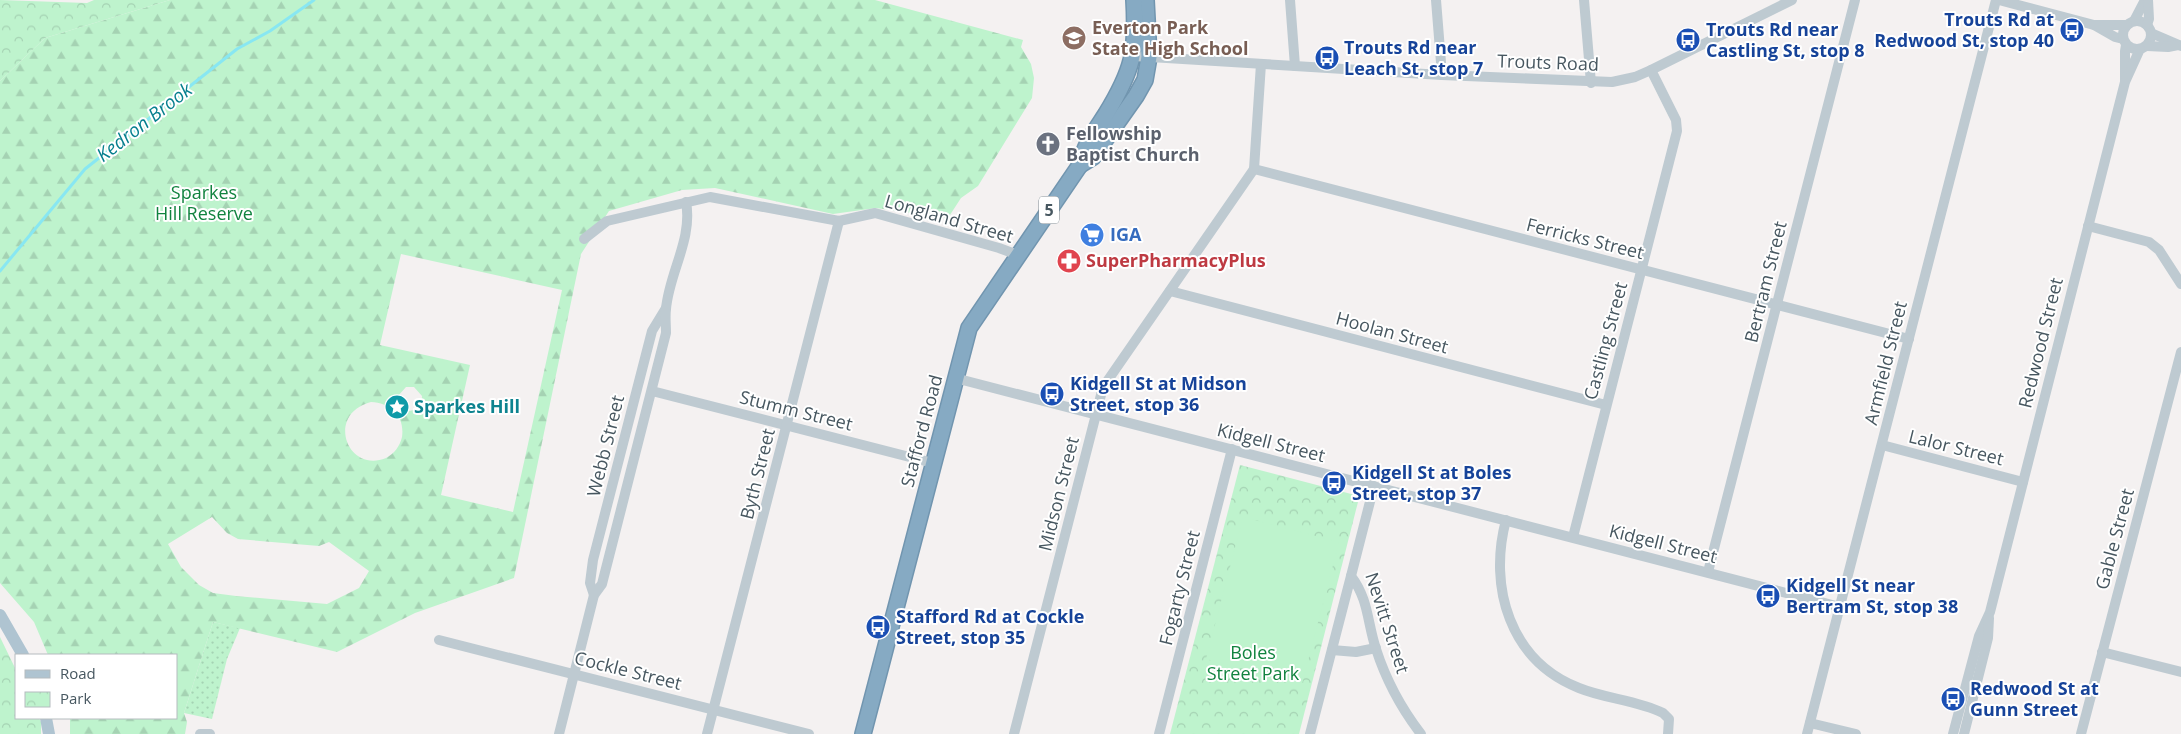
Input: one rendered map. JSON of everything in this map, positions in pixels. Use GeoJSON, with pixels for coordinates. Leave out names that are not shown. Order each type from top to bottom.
{"type":"FeatureCollection","features":[{"type":"Feature","properties":{"kind":"highway","name":"Stafford Road"},"geometry":{"type":"LineString","coordinates":[[1080,165],[1083,149],[1119,93],[1134,56],[1136,40],[1134,0]]}},
{"type":"Feature","properties":{"kind":"highway","name":"Stafford Road"},"geometry":{"type":"LineString","coordinates":[[863,734],[964,342],[973,321],[1080,165],[1093,157],[1136,96],[1147,73],[1149,57],[1146,0]]}},
{"type":"Feature","properties":{"kind":"main road"},"geometry":{"type":"LineString","coordinates":[[0,615],[22,654]]}},
{"type":"Feature","properties":{"kind":"main road"},"geometry":{"type":"LineString","coordinates":[[46,719],[49,734]]}},
{"type":"Feature","properties":{"kind":"street"},"geometry":{"type":"LineString","coordinates":[[1290,0],[1295,66]]}},
{"type":"Feature","properties":{"kind":"street"},"geometry":{"type":"LineString","coordinates":[[1436,0],[1442,75]]}},
{"type":"Feature","properties":{"kind":"street"},"geometry":{"type":"LineString","coordinates":[[1584,0],[1591,83]]}},
{"type":"Feature","properties":{"kind":"street","name":"Trouts Road"},"geometry":{"type":"LineString","coordinates":[[1134,56],[1591,83],[1624,80],[1651,70],[1792,0]]}},
{"type":"Feature","properties":{"kind":"street","name":"Bertram Street"},"geometry":{"type":"LineString","coordinates":[[1708,572],[1855,0]]}},
{"type":"Feature","properties":{"kind":"street"},"geometry":{"type":"LineString","coordinates":[[1997,0],[2094,25],[2125,42],[2133,49],[2179,46]]}},
{"type":"Feature","properties":{"kind":"street","name":"Armfield Street"},"geometry":{"type":"LineString","coordinates":[[1807,734],[1997,0]]}},
{"type":"Feature","properties":{"kind":"street"},"geometry":{"type":"LineString","coordinates":[[2125,42],[2124,29],[2146,0]]}},
{"type":"Feature","properties":{"kind":"street"},"geometry":{"type":"LineString","coordinates":[[2144,47],[2152,37],[2149,29],[2146,0]]}},
{"type":"Feature","properties":{"kind":"street"},"geometry":{"type":"LineString","coordinates":[[2094,25],[2139,21],[2179,46]]}},
{"type":"Feature","properties":{"kind":"street","name":"Redwood Street"},"geometry":{"type":"LineString","coordinates":[[2125,42],[2125,82]]}},
{"type":"Feature","properties":{"kind":"street","name":"Redwood Street"},"geometry":{"type":"LineString","coordinates":[[1964,734],[1988,638],[1990,612],[2022,482],[2125,82],[2144,47]]}},
{"type":"Feature","properties":{"kind":"street"},"geometry":{"type":"LineString","coordinates":[[1254,169],[1261,64]]}},
{"type":"Feature","properties":{"kind":"street","name":"Castling Street"},"geometry":{"type":"LineString","coordinates":[[1573,537],[1677,127],[1651,70]]}},
{"type":"Feature","properties":{"kind":"street","name":"Ferricks Street"},"geometry":{"type":"LineString","coordinates":[[1254,169],[1909,339]]}},
{"type":"Feature","properties":{"kind":"street","name":"Midson Street"},"geometry":{"type":"LineString","coordinates":[[1014,734],[1102,391],[1254,169]]}},
{"type":"Feature","properties":{"kind":"street","name":"Longland Street"},"geometry":{"type":"LineString","coordinates":[[584,238],[607,220],[710,197],[839,222],[875,213],[1018,255]]}},
{"type":"Feature","properties":{"kind":"street","name":"Webb Street"},"geometry":{"type":"LineString","coordinates":[[559,734],[594,595],[602,584],[666,333],[666,308],[686,233],[688,212],[686,202]]}},
{"type":"Feature","properties":{"kind":"street","name":"Byth Street"},"geometry":{"type":"LineString","coordinates":[[707,734],[839,222]]}},
{"type":"Feature","properties":{"kind":"street"},"geometry":{"type":"LineString","coordinates":[[2088,226],[2149,242],[2159,250],[2181,284]]}},
{"type":"Feature","properties":{"kind":"street","name":"Hoolan Street"},"geometry":{"type":"LineString","coordinates":[[1170,290],[1188,297],[1606,405]]}},
{"type":"Feature","properties":{"kind":"street","name":"Webb Street"},"geometry":{"type":"LineString","coordinates":[[594,595],[590,583],[593,560],[652,331],[666,308]]}},
{"type":"Feature","properties":{"kind":"street","name":"Gable Street"},"geometry":{"type":"LineString","coordinates":[[2081,734],[2181,352]]}},
{"type":"Feature","properties":{"kind":"street","name":"Kidgell Street"},"geometry":{"type":"LineString","coordinates":[[955,378],[1840,607]]}},
{"type":"Feature","properties":{"kind":"street","name":"Stumm Street"},"geometry":{"type":"LineString","coordinates":[[652,391],[932,463]]}},
{"type":"Feature","properties":{"kind":"street","name":"Lalor Street"},"geometry":{"type":"LineString","coordinates":[[1882,445],[2022,482]]}},
{"type":"Feature","properties":{"kind":"street","name":"Fogarty Street"},"geometry":{"type":"LineString","coordinates":[[1159,734],[1232,449]]}},
{"type":"Feature","properties":{"kind":"street","name":"Nevitt Street"},"geometry":{"type":"LineString","coordinates":[[1374,486],[1351,576],[1362,592],[1376,648],[1394,693],[1421,734]]}},
{"type":"Feature","properties":{"kind":"street"},"geometry":{"type":"LineString","coordinates":[[1506,520],[1499,549],[1498,575],[1507,613],[1523,643],[1540,662],[1570,684],[1594,693],[1664,713],[1669,719],[1668,734]]}},
{"type":"Feature","properties":{"kind":"street"},"geometry":{"type":"LineString","coordinates":[[1310,734],[1351,576]]}},
{"type":"Feature","properties":{"kind":"street","name":"Redwood Street"},"geometry":{"type":"LineString","coordinates":[[1953,734],[1979,636],[1990,612]]}},
{"type":"Feature","properties":{"kind":"street","name":"Cockle Street"},"geometry":{"type":"LineString","coordinates":[[438,640],[809,734]]}},
{"type":"Feature","properties":{"kind":"street"},"geometry":{"type":"LineString","coordinates":[[1332,650],[1356,652],[1376,648]]}},
{"type":"Feature","properties":{"kind":"street"},"geometry":{"type":"LineString","coordinates":[[2102,652],[2181,672]]}},
{"type":"Feature","properties":{"kind":"street"},"geometry":{"type":"LineString","coordinates":[[1810,723],[1856,734]]}},
{"type":"Feature","properties":{"kind":"street"},"geometry":{"type":"LineString","coordinates":[[200,734],[210,734]]}},
{"type":"Feature","properties":{"kind":"green space"},"geometry":{"type":"Polygon","coordinates":[[[0,0],[87,3],[94,0],[170,0],[45,38],[0,81],[0,0]]]}},
{"type":"Feature","properties":{"kind":"green space","name":"Sparkes Hill Reserve"},"geometry":{"type":"Polygon","coordinates":[[[170,0],[875,0],[1023,40],[1021,47],[1031,64],[1034,78],[1032,98],[978,186],[961,198],[948,218],[876,208],[833,214],[715,188],[682,190],[609,211],[581,254],[514,578],[415,613],[337,652],[213,622],[184,713],[187,722],[185,734],[70,734],[70,719],[178,719],[178,654],[48,654],[34,622],[0,583],[0,81],[45,38],[170,0]],[[401,254],[380,345],[470,365],[441,495],[513,512],[562,290],[401,254]],[[406,387],[398,396],[399,404],[407,411],[414,410],[421,402],[422,396],[414,387],[406,387]],[[371,402],[357,409],[348,418],[345,429],[347,440],[352,450],[361,458],[372,461],[386,458],[392,454],[400,444],[402,430],[399,417],[395,412],[385,405],[371,402]],[[212,517],[168,544],[181,567],[199,585],[213,593],[327,604],[359,588],[369,571],[329,542],[319,546],[238,539],[227,533],[212,517]]]}},
{"type":"Feature","properties":{"kind":"green space","name":"Boles Street Park"},"geometry":{"type":"Polygon","coordinates":[[[1240,465],[1355,495],[1358,502],[1299,734],[1170,734],[1240,465]]]}},
{"type":"Feature","properties":{"kind":"green space"},"geometry":{"type":"Polygon","coordinates":[[[1243,517],[1339,542],[1302,684],[1206,659],[1243,517]]]}},
{"type":"Feature","properties":{"kind":"green space"},"geometry":{"type":"Polygon","coordinates":[[[213,622],[240,628],[227,659],[212,719],[184,713],[213,622]]]}},
{"type":"Feature","properties":{"kind":"green space"},"geometry":{"type":"Polygon","coordinates":[[[0,637],[15,668],[15,719],[40,719],[41,734],[0,734],[0,637]]]}},
{"type":"Feature","properties":{"kind":"waterway","name":"Kedron Brook"},"geometry":{"type":"LineString","coordinates":[[0,271],[85,169],[237,49],[270,31],[314,0]]}},
{"type":"Feature","properties":{"kind":"place","name":"Trouts Rd at Redwood St, stop 40"},"geometry":{"type":"Point","coordinates":[2072,30]}},
{"type":"Feature","properties":{"kind":"place","name":"Everton Park State High School"},"geometry":{"type":"Point","coordinates":[1074,38]}},
{"type":"Feature","properties":{"kind":"place","name":"Trouts Rd near Castling St, stop 8"},"geometry":{"type":"Point","coordinates":[1688,40]}},
{"type":"Feature","properties":{"kind":"place","name":"Trouts Rd near Leach St, stop 7"},"geometry":{"type":"Point","coordinates":[1327,58]}},
{"type":"Feature","properties":{"kind":"place","name":"Fellowship Baptist Church"},"geometry":{"type":"Point","coordinates":[1048,144]}},
{"type":"Feature","properties":{"kind":"place","name":"IGA"},"geometry":{"type":"Point","coordinates":[1092,235]}},
{"type":"Feature","properties":{"kind":"place","name":"SuperPharmacyPlus"},"geometry":{"type":"Point","coordinates":[1069,261]}},
{"type":"Feature","properties":{"kind":"place","name":"Kidgell St at Midson Street, stop 36"},"geometry":{"type":"Point","coordinates":[1052,394]}},
{"type":"Feature","properties":{"kind":"place","name":"Sparkes Hill"},"geometry":{"type":"Point","coordinates":[397,407]}},
{"type":"Feature","properties":{"kind":"place","name":"Kidgell St at Boles Street, stop 37"},"geometry":{"type":"Point","coordinates":[1334,483]}},
{"type":"Feature","properties":{"kind":"place","name":"Kidgell St near Bertram St, stop 38"},"geometry":{"type":"Point","coordinates":[1768,596]}},
{"type":"Feature","properties":{"kind":"place","name":"Stafford Rd at Cockle Street, stop 35"},"geometry":{"type":"Point","coordinates":[878,627]}},
{"type":"Feature","properties":{"kind":"place","name":"Redwood St at Gunn Street"},"geometry":{"type":"Point","coordinates":[1953,699]}}]}
